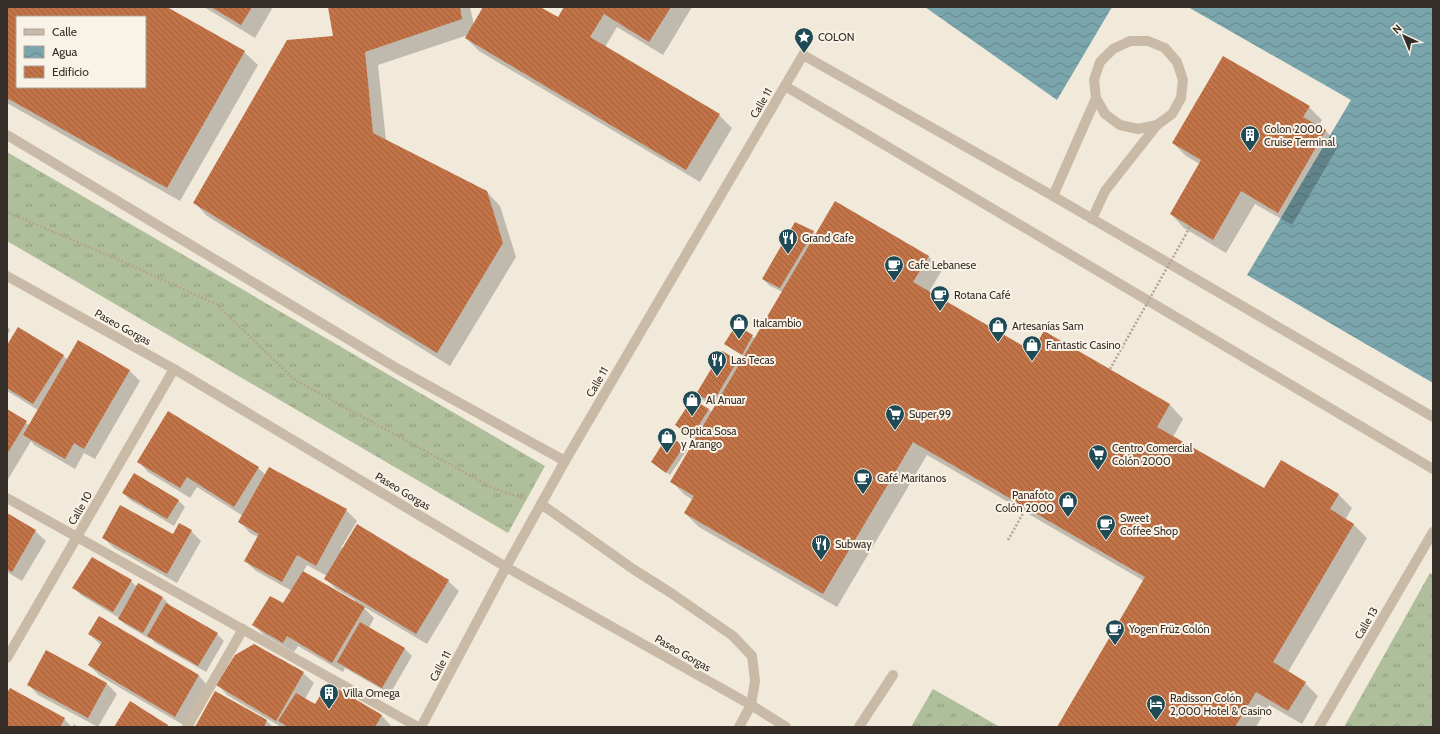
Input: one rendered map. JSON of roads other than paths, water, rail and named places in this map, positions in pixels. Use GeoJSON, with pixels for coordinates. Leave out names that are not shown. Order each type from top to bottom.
{"type":"FeatureCollection","features":[{"type":"Feature","properties":{"kind":"street"},"geometry":{"type":"LineString","coordinates":[[1092,219],[1105,191],[1157,125],[1172,114],[1181,98],[1183,80],[1177,62],[1165,48],[1148,41],[1130,41],[1113,49],[1100,62],[1094,80],[1096,98],[1105,114],[1120,125],[1138,129],[1157,125]]}},
{"type":"Feature","properties":{"kind":"street","name":"Calle 11"},"geometry":{"type":"LineString","coordinates":[[419,727],[565,461],[803,55],[1053,196]]}},
{"type":"Feature","properties":{"kind":"street"},"geometry":{"type":"LineString","coordinates":[[785,86],[1433,468]]}},
{"type":"Feature","properties":{"kind":"street"},"geometry":{"type":"LineString","coordinates":[[1096,98],[1053,196],[1433,417]]}},
{"type":"Feature","properties":{"kind":"street"},"geometry":{"type":"LineString","coordinates":[[7,135],[398,369],[565,461]]}},
{"type":"Feature","properties":{"kind":"street","name":"Paseo Gorgas"},"geometry":{"type":"LineString","coordinates":[[7,276],[174,369],[506,567],[751,705],[786,727]]}},
{"type":"Feature","properties":{"kind":"street","name":"Calle 10"},"geometry":{"type":"LineString","coordinates":[[7,658],[174,369]]}},
{"type":"Feature","properties":{"kind":"street"},"geometry":{"type":"LineString","coordinates":[[7,498],[419,727]]}},
{"type":"Feature","properties":{"kind":"street"},"geometry":{"type":"LineString","coordinates":[[541,504],[633,569],[671,593],[733,636],[752,656],[756,681],[751,705],[739,727]]}},
{"type":"Feature","properties":{"kind":"street","name":"Calle 13"},"geometry":{"type":"LineString","coordinates":[[1319,727],[1432,536]]}},
{"type":"Feature","properties":{"kind":"street"},"geometry":{"type":"LineString","coordinates":[[187,727],[243,630]]}},
{"type":"Feature","properties":{"kind":"street"},"geometry":{"type":"LineString","coordinates":[[859,727],[893,675]]}},
{"type":"Feature","properties":{"kind":"water"},"geometry":{"type":"Polygon","coordinates":[[[925,7],[1112,7],[1057,100],[925,7]]]}},
{"type":"Feature","properties":{"kind":"water"},"geometry":{"type":"Polygon","coordinates":[[[1188,7],[1433,7],[1433,383],[1247,275],[1351,100],[1188,7]]]}},
{"type":"Feature","properties":{"kind":"place","name":"COLON"},"geometry":{"type":"Point","coordinates":[804,54]}},
{"type":"Feature","properties":{"kind":"place","name":"Colon 2000 Cruise Terminal"},"geometry":{"type":"Point","coordinates":[1250,152]}},
{"type":"Feature","properties":{"kind":"place","name":"Grand Cafe"},"geometry":{"type":"Point","coordinates":[788,255]}},
{"type":"Feature","properties":{"kind":"place","name":"Cafe Lebanese"},"geometry":{"type":"Point","coordinates":[894,282]}},
{"type":"Feature","properties":{"kind":"place","name":"Rotana Café"},"geometry":{"type":"Point","coordinates":[940,312]}},
{"type":"Feature","properties":{"kind":"place","name":"Italcambio"},"geometry":{"type":"Point","coordinates":[739,340]}},
{"type":"Feature","properties":{"kind":"place","name":"Artesanías Sam"},"geometry":{"type":"Point","coordinates":[998,343]}},
{"type":"Feature","properties":{"kind":"place","name":"Fantastic Casino"},"geometry":{"type":"Point","coordinates":[1032,362]}},
{"type":"Feature","properties":{"kind":"place","name":"Las Tecas"},"geometry":{"type":"Point","coordinates":[717,377]}},
{"type":"Feature","properties":{"kind":"place","name":"Al Anuar"},"geometry":{"type":"Point","coordinates":[692,417]}},
{"type":"Feature","properties":{"kind":"place","name":"Super 99"},"geometry":{"type":"Point","coordinates":[895,431]}},
{"type":"Feature","properties":{"kind":"place","name":"Optica Sosa y Arango"},"geometry":{"type":"Point","coordinates":[667,454]}},
{"type":"Feature","properties":{"kind":"place","name":"Centro Comercial Colón 2000"},"geometry":{"type":"Point","coordinates":[1098,471]}},
{"type":"Feature","properties":{"kind":"place","name":"Café Maritanos"},"geometry":{"type":"Point","coordinates":[863,495]}},
{"type":"Feature","properties":{"kind":"place","name":"Panafoto Colón 2000"},"geometry":{"type":"Point","coordinates":[1068,518]}},
{"type":"Feature","properties":{"kind":"place","name":"Sweet Coffee Shop"},"geometry":{"type":"Point","coordinates":[1106,541]}},
{"type":"Feature","properties":{"kind":"place","name":"Subway"},"geometry":{"type":"Point","coordinates":[821,561]}},
{"type":"Feature","properties":{"kind":"place","name":"Yogen Früz Colón"},"geometry":{"type":"Point","coordinates":[1115,646]}},
{"type":"Feature","properties":{"kind":"place","name":"Villa Omega"},"geometry":{"type":"Point","coordinates":[329,710]}},
{"type":"Feature","properties":{"kind":"place","name":"Radisson Colón 2,000 Hotel & Casino"},"geometry":{"type":"Point","coordinates":[1156,721]}}]}
